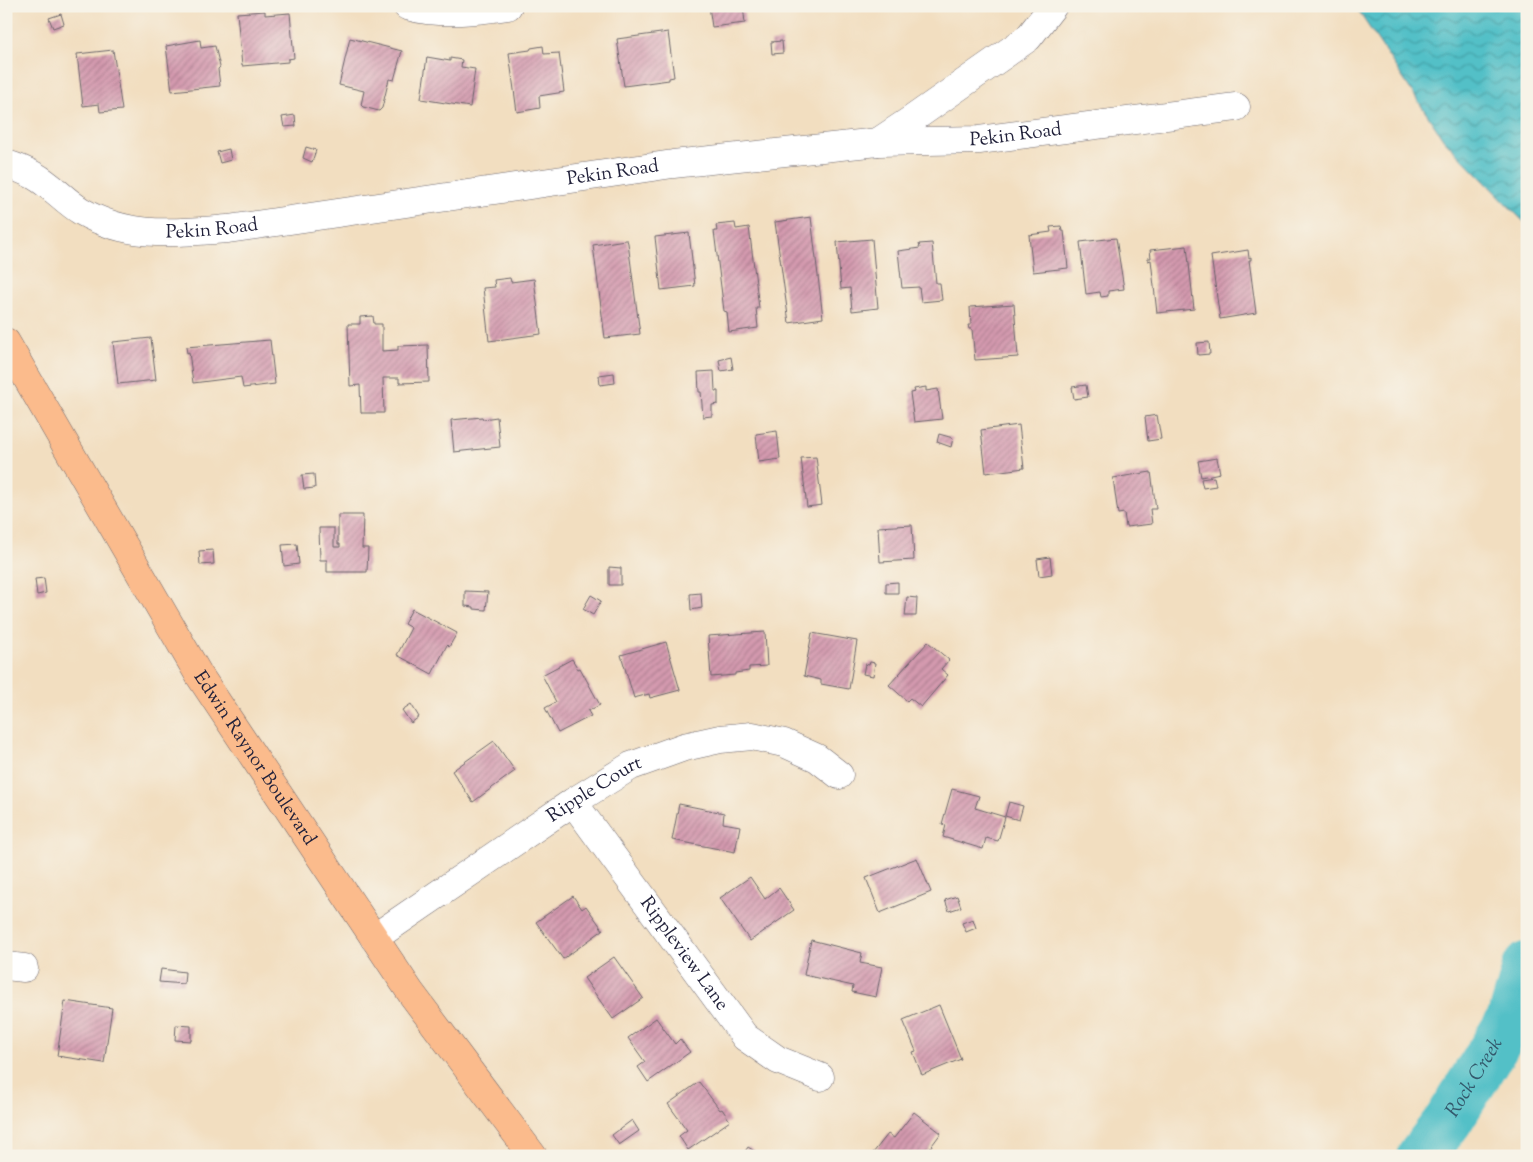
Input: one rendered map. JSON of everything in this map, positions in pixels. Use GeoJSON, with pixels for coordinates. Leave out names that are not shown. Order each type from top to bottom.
{"type":"FeatureCollection","features":[{"type":"Feature","properties":{"kind":"main road","name":"Edwin Raynor Boulevard"},"geometry":{"type":"LineString","coordinates":[[6,342],[199,675],[411,993],[534,1156]]}},
{"type":"Feature","properties":{"kind":"street"},"geometry":{"type":"LineString","coordinates":[[407,6],[445,11],[508,6]]}},
{"type":"Feature","properties":{"kind":"street"},"geometry":{"type":"LineString","coordinates":[[878,142],[1028,38],[1053,6]]}},
{"type":"Feature","properties":{"kind":"street","name":"Pekin Road"},"geometry":{"type":"LineString","coordinates":[[6,164],[35,176],[81,210],[109,223],[137,231],[163,234],[228,230],[673,164],[878,142],[979,140],[1236,107]]}},
{"type":"Feature","properties":{"kind":"street","name":"Ripple Court"},"geometry":{"type":"LineString","coordinates":[[374,938],[573,802],[631,766],[684,747],[752,736],[784,743],[817,758],[839,775]]}},
{"type":"Feature","properties":{"kind":"street","name":"Rippleview Lane"},"geometry":{"type":"LineString","coordinates":[[573,802],[745,1037],[778,1060],[820,1077]]}},
{"type":"Feature","properties":{"kind":"water"},"geometry":{"type":"Polygon","coordinates":[[[1355,6],[1527,6],[1527,225],[1444,140],[1355,6]]]}},
{"type":"Feature","properties":{"kind":"building"},"geometry":{"type":"Polygon","coordinates":[[[709,6],[743,6],[745,23],[712,27],[709,6]]]}},
{"type":"Feature","properties":{"kind":"building"},"geometry":{"type":"Polygon","coordinates":[[[265,11],[265,15],[290,13],[294,58],[288,59],[288,62],[242,66],[237,13],[265,11]]]}},
{"type":"Feature","properties":{"kind":"building"},"geometry":{"type":"Polygon","coordinates":[[[61,14],[64,24],[53,28],[49,18],[61,14]]]}},
{"type":"Feature","properties":{"kind":"building"},"geometry":{"type":"Polygon","coordinates":[[[668,32],[674,77],[669,78],[669,80],[624,86],[617,39],[668,32]]]}},
{"type":"Feature","properties":{"kind":"building"},"geometry":{"type":"Polygon","coordinates":[[[350,38],[402,51],[394,80],[389,79],[382,108],[379,111],[361,105],[364,91],[339,85],[350,38]]]}},
{"type":"Feature","properties":{"kind":"building"},"geometry":{"type":"Polygon","coordinates":[[[200,40],[201,48],[215,46],[220,67],[218,69],[220,86],[172,91],[166,46],[200,40]]]}},
{"type":"Feature","properties":{"kind":"building"},"geometry":{"type":"Polygon","coordinates":[[[782,41],[783,53],[772,54],[771,42],[782,41]]]}},
{"type":"Feature","properties":{"kind":"building"},"geometry":{"type":"Polygon","coordinates":[[[543,46],[544,54],[559,53],[564,92],[539,96],[540,108],[517,112],[509,53],[543,46]]]}},
{"type":"Feature","properties":{"kind":"building"},"geometry":{"type":"Polygon","coordinates":[[[113,50],[122,110],[100,112],[99,104],[83,106],[77,54],[113,50]]]}},
{"type":"Feature","properties":{"kind":"building"},"geometry":{"type":"Polygon","coordinates":[[[427,57],[450,61],[450,58],[462,60],[461,67],[475,69],[470,107],[421,99],[427,57]]]}},
{"type":"Feature","properties":{"kind":"building"},"geometry":{"type":"Polygon","coordinates":[[[295,115],[296,126],[284,127],[282,117],[295,115]]]}},
{"type":"Feature","properties":{"kind":"building"},"geometry":{"type":"Polygon","coordinates":[[[306,147],[316,150],[312,162],[303,158],[306,147]]]}},
{"type":"Feature","properties":{"kind":"building"},"geometry":{"type":"Polygon","coordinates":[[[229,149],[231,160],[220,163],[217,152],[229,149]]]}},
{"type":"Feature","properties":{"kind":"building"},"geometry":{"type":"Polygon","coordinates":[[[811,217],[823,318],[789,323],[775,222],[811,217]]]}},
{"type":"Feature","properties":{"kind":"building"},"geometry":{"type":"Polygon","coordinates":[[[735,223],[736,229],[749,227],[759,308],[756,308],[758,328],[729,332],[727,312],[724,311],[714,231],[717,231],[716,225],[735,223]]]}},
{"type":"Feature","properties":{"kind":"building"},"geometry":{"type":"Polygon","coordinates":[[[1061,226],[1062,231],[1064,231],[1068,268],[1033,272],[1029,235],[1051,232],[1050,227],[1061,226]]]}},
{"type":"Feature","properties":{"kind":"building"},"geometry":{"type":"Polygon","coordinates":[[[689,233],[695,286],[661,290],[655,237],[689,233]]]}},
{"type":"Feature","properties":{"kind":"building"},"geometry":{"type":"Polygon","coordinates":[[[1116,238],[1124,289],[1108,291],[1108,296],[1101,297],[1100,292],[1086,294],[1080,242],[1116,238]]]}},
{"type":"Feature","properties":{"kind":"building"},"geometry":{"type":"Polygon","coordinates":[[[872,239],[878,308],[852,311],[850,288],[841,289],[837,242],[872,239]]]}},
{"type":"Feature","properties":{"kind":"building"},"geometry":{"type":"Polygon","coordinates":[[[627,240],[640,334],[605,338],[593,245],[627,240]]]}},
{"type":"Feature","properties":{"kind":"building"},"geometry":{"type":"Polygon","coordinates":[[[932,243],[936,283],[940,283],[942,300],[921,302],[919,287],[902,288],[898,251],[920,248],[919,244],[932,243]]]}},
{"type":"Feature","properties":{"kind":"building"},"geometry":{"type":"Polygon","coordinates":[[[1187,246],[1194,309],[1157,313],[1151,260],[1148,261],[1148,258],[1151,258],[1150,250],[1187,246]]]}},
{"type":"Feature","properties":{"kind":"building"},"geometry":{"type":"Polygon","coordinates":[[[1248,250],[1249,258],[1251,257],[1251,260],[1249,260],[1256,313],[1220,319],[1211,256],[1248,250]]]}},
{"type":"Feature","properties":{"kind":"building"},"geometry":{"type":"Polygon","coordinates":[[[510,278],[511,282],[534,279],[541,334],[489,341],[483,288],[495,287],[494,280],[510,278]]]}},
{"type":"Feature","properties":{"kind":"building"},"geometry":{"type":"Polygon","coordinates":[[[1014,304],[1018,357],[975,360],[972,329],[969,329],[968,325],[971,325],[970,307],[1014,304]]]}},
{"type":"Feature","properties":{"kind":"building"},"geometry":{"type":"Polygon","coordinates":[[[373,316],[374,324],[382,324],[382,351],[398,350],[398,346],[428,345],[429,382],[399,383],[399,378],[383,378],[384,413],[361,413],[360,385],[350,386],[348,324],[360,324],[360,317],[373,316]]]}},
{"type":"Feature","properties":{"kind":"building"},"geometry":{"type":"Polygon","coordinates":[[[151,338],[156,380],[118,384],[113,342],[151,338]]]}},
{"type":"Feature","properties":{"kind":"building"},"geometry":{"type":"Polygon","coordinates":[[[270,340],[275,384],[243,388],[241,377],[193,383],[189,352],[187,353],[186,347],[270,340]]]}},
{"type":"Feature","properties":{"kind":"building"},"geometry":{"type":"Polygon","coordinates":[[[1209,342],[1210,354],[1198,355],[1197,343],[1209,342]]]}},
{"type":"Feature","properties":{"kind":"building"},"geometry":{"type":"Polygon","coordinates":[[[731,357],[733,369],[721,371],[719,360],[731,357]]]}},
{"type":"Feature","properties":{"kind":"building"},"geometry":{"type":"Polygon","coordinates":[[[714,371],[715,391],[718,391],[718,404],[712,405],[712,416],[703,417],[698,372],[714,371]]]}},
{"type":"Feature","properties":{"kind":"building"},"geometry":{"type":"Polygon","coordinates":[[[614,373],[615,383],[600,385],[599,375],[614,373]]]}},
{"type":"Feature","properties":{"kind":"building"},"geometry":{"type":"Polygon","coordinates":[[[1086,385],[1088,397],[1074,399],[1072,387],[1086,385]]]}},
{"type":"Feature","properties":{"kind":"building"},"geometry":{"type":"Polygon","coordinates":[[[926,387],[926,391],[938,389],[942,419],[914,422],[910,393],[915,392],[914,389],[926,387]]]}},
{"type":"Feature","properties":{"kind":"building"},"geometry":{"type":"Polygon","coordinates":[[[1157,415],[1161,439],[1148,441],[1145,417],[1157,415]]]}},
{"type":"Feature","properties":{"kind":"building"},"geometry":{"type":"Polygon","coordinates":[[[482,417],[483,419],[497,417],[500,447],[454,452],[451,420],[482,417]]]}},
{"type":"Feature","properties":{"kind":"building"},"geometry":{"type":"Polygon","coordinates":[[[1019,425],[1024,468],[986,473],[981,430],[1019,425]]]}},
{"type":"Feature","properties":{"kind":"building"},"geometry":{"type":"Polygon","coordinates":[[[777,431],[780,459],[759,462],[756,434],[777,431]]]}},
{"type":"Feature","properties":{"kind":"building"},"geometry":{"type":"Polygon","coordinates":[[[939,434],[953,438],[951,447],[937,442],[939,434]]]}},
{"type":"Feature","properties":{"kind":"building"},"geometry":{"type":"Polygon","coordinates":[[[816,457],[822,505],[807,507],[801,458],[816,457]]]}},
{"type":"Feature","properties":{"kind":"building"},"geometry":{"type":"Polygon","coordinates":[[[1217,458],[1220,473],[1201,477],[1198,461],[1217,458]]]}},
{"type":"Feature","properties":{"kind":"building"},"geometry":{"type":"Polygon","coordinates":[[[1151,472],[1156,509],[1150,509],[1152,524],[1126,527],[1124,513],[1118,514],[1113,478],[1151,472]]]}},
{"type":"Feature","properties":{"kind":"building"},"geometry":{"type":"Polygon","coordinates":[[[314,474],[315,488],[304,489],[302,475],[314,474]]]}},
{"type":"Feature","properties":{"kind":"building"},"geometry":{"type":"Polygon","coordinates":[[[1214,477],[1216,486],[1203,488],[1201,479],[1214,477]]]}},
{"type":"Feature","properties":{"kind":"building"},"geometry":{"type":"Polygon","coordinates":[[[338,515],[363,515],[362,548],[368,548],[367,572],[327,572],[327,560],[320,560],[319,528],[334,528],[334,547],[340,547],[340,544],[338,544],[338,515]]]}},
{"type":"Feature","properties":{"kind":"building"},"geometry":{"type":"Polygon","coordinates":[[[912,525],[914,560],[880,562],[878,527],[912,525]]]}},
{"type":"Feature","properties":{"kind":"building"},"geometry":{"type":"Polygon","coordinates":[[[297,544],[299,564],[284,566],[282,545],[297,544]]]}},
{"type":"Feature","properties":{"kind":"building"},"geometry":{"type":"Polygon","coordinates":[[[213,550],[214,564],[200,565],[199,551],[213,550]]]}},
{"type":"Feature","properties":{"kind":"building"},"geometry":{"type":"Polygon","coordinates":[[[1050,557],[1052,574],[1039,576],[1037,559],[1050,557]]]}},
{"type":"Feature","properties":{"kind":"building"},"geometry":{"type":"Polygon","coordinates":[[[609,567],[621,568],[621,585],[609,585],[609,567]]]}},
{"type":"Feature","properties":{"kind":"building"},"geometry":{"type":"Polygon","coordinates":[[[44,578],[46,593],[37,595],[35,579],[44,578]]]}},
{"type":"Feature","properties":{"kind":"building"},"geometry":{"type":"Polygon","coordinates":[[[898,582],[898,593],[886,593],[886,583],[898,582]]]}},
{"type":"Feature","properties":{"kind":"building"},"geometry":{"type":"Polygon","coordinates":[[[465,591],[488,592],[486,610],[465,606],[465,591]]]}},
{"type":"Feature","properties":{"kind":"building"},"geometry":{"type":"Polygon","coordinates":[[[701,593],[702,608],[691,610],[690,594],[701,593]]]}},
{"type":"Feature","properties":{"kind":"building"},"geometry":{"type":"Polygon","coordinates":[[[591,595],[601,601],[593,615],[583,609],[591,595]]]}},
{"type":"Feature","properties":{"kind":"building"},"geometry":{"type":"Polygon","coordinates":[[[907,597],[917,598],[916,616],[905,616],[907,597]]]}},
{"type":"Feature","properties":{"kind":"building"},"geometry":{"type":"Polygon","coordinates":[[[412,609],[457,633],[449,647],[447,645],[432,674],[397,655],[411,628],[404,624],[412,609]]]}},
{"type":"Feature","properties":{"kind":"building"},"geometry":{"type":"Polygon","coordinates":[[[765,632],[767,666],[749,667],[749,671],[735,673],[735,675],[711,677],[708,636],[765,632]]]}},
{"type":"Feature","properties":{"kind":"building"},"geometry":{"type":"Polygon","coordinates":[[[812,633],[857,641],[849,689],[821,684],[821,680],[804,676],[812,633]]]}},
{"type":"Feature","properties":{"kind":"building"},"geometry":{"type":"Polygon","coordinates":[[[666,642],[680,690],[650,698],[649,694],[634,698],[621,655],[666,642]]]}},
{"type":"Feature","properties":{"kind":"building"},"geometry":{"type":"Polygon","coordinates":[[[928,642],[949,660],[941,669],[948,675],[921,707],[910,698],[907,701],[889,685],[928,642]]]}},
{"type":"Feature","properties":{"kind":"building"},"geometry":{"type":"Polygon","coordinates":[[[572,659],[578,669],[580,668],[600,705],[588,711],[591,716],[558,733],[545,708],[556,702],[542,675],[572,659]]]}},
{"type":"Feature","properties":{"kind":"building"},"geometry":{"type":"Polygon","coordinates":[[[870,662],[875,663],[873,676],[863,674],[865,664],[869,665],[870,662]]]}},
{"type":"Feature","properties":{"kind":"building"},"geometry":{"type":"Polygon","coordinates":[[[411,704],[419,717],[411,723],[402,710],[411,704]]]}},
{"type":"Feature","properties":{"kind":"building"},"geometry":{"type":"Polygon","coordinates":[[[494,741],[515,771],[473,802],[452,771],[494,741]]]}},
{"type":"Feature","properties":{"kind":"building"},"geometry":{"type":"Polygon","coordinates":[[[6,788],[9,788],[8,807],[6,807],[6,788]]]}},
{"type":"Feature","properties":{"kind":"building"},"geometry":{"type":"Polygon","coordinates":[[[952,789],[979,796],[975,808],[1005,817],[998,841],[986,838],[983,849],[943,837],[946,825],[942,824],[952,789]]]}},
{"type":"Feature","properties":{"kind":"building"},"geometry":{"type":"Polygon","coordinates":[[[1009,802],[1023,806],[1019,820],[1005,816],[1009,802]]]}},
{"type":"Feature","properties":{"kind":"building"},"geometry":{"type":"Polygon","coordinates":[[[679,804],[724,813],[723,823],[740,826],[735,852],[672,840],[679,804]]]}},
{"type":"Feature","properties":{"kind":"building"},"geometry":{"type":"Polygon","coordinates":[[[917,858],[931,892],[880,913],[866,878],[917,858]]]}},
{"type":"Feature","properties":{"kind":"building"},"geometry":{"type":"Polygon","coordinates":[[[750,877],[765,899],[779,888],[794,910],[750,941],[720,898],[750,877]]]}},
{"type":"Feature","properties":{"kind":"building"},"geometry":{"type":"Polygon","coordinates":[[[573,896],[582,909],[586,906],[603,930],[563,959],[536,922],[573,896]]]}},
{"type":"Feature","properties":{"kind":"building"},"geometry":{"type":"Polygon","coordinates":[[[957,896],[961,907],[949,911],[945,900],[957,896]]]}},
{"type":"Feature","properties":{"kind":"building"},"geometry":{"type":"Polygon","coordinates":[[[973,919],[976,928],[966,932],[962,923],[973,919]]]}},
{"type":"Feature","properties":{"kind":"building"},"geometry":{"type":"Polygon","coordinates":[[[811,940],[862,953],[860,963],[882,967],[876,997],[852,992],[853,986],[804,975],[811,940]]]}},
{"type":"Feature","properties":{"kind":"building"},"geometry":{"type":"Polygon","coordinates":[[[614,957],[643,998],[613,1019],[584,978],[614,957]]]}},
{"type":"Feature","properties":{"kind":"building"},"geometry":{"type":"Polygon","coordinates":[[[161,969],[185,972],[184,984],[159,982],[161,969]]]}},
{"type":"Feature","properties":{"kind":"building"},"geometry":{"type":"Polygon","coordinates":[[[65,1001],[112,1008],[104,1063],[57,1056],[65,1001]]]}},
{"type":"Feature","properties":{"kind":"building"},"geometry":{"type":"Polygon","coordinates":[[[939,1005],[961,1059],[922,1075],[913,1052],[916,1051],[903,1020],[939,1005]]]}},
{"type":"Feature","properties":{"kind":"building"},"geometry":{"type":"Polygon","coordinates":[[[656,1018],[675,1044],[680,1039],[690,1052],[648,1082],[638,1067],[645,1062],[628,1038],[656,1018]]]}},
{"type":"Feature","properties":{"kind":"building"},"geometry":{"type":"Polygon","coordinates":[[[176,1025],[191,1026],[191,1041],[175,1040],[176,1025]]]}},
{"type":"Feature","properties":{"kind":"building"},"geometry":{"type":"Polygon","coordinates":[[[699,1082],[730,1121],[688,1150],[679,1136],[687,1130],[668,1104],[699,1082]]]}},
{"type":"Feature","properties":{"kind":"building"},"geometry":{"type":"Polygon","coordinates":[[[914,1112],[941,1133],[924,1156],[877,1156],[873,1153],[888,1134],[894,1138],[914,1112]]]}},
{"type":"Feature","properties":{"kind":"building"},"geometry":{"type":"Polygon","coordinates":[[[632,1120],[639,1131],[619,1145],[612,1135],[632,1120]]]}},
{"type":"Feature","properties":{"kind":"building"},"geometry":{"type":"Polygon","coordinates":[[[748,1147],[759,1154],[761,1156],[742,1156],[748,1147]]]}},
{"type":"Feature","properties":{"kind":"building"},"geometry":{"type":"Polygon","coordinates":[[[401,1153],[401,1156],[383,1156],[383,1154],[401,1153]]]}},
{"type":"Feature","properties":{"kind":"waterway","name":"Rock Creek"},"geometry":{"type":"LineString","coordinates":[[1421,1156],[1448,1121],[1512,1018],[1527,966]]}}]}
